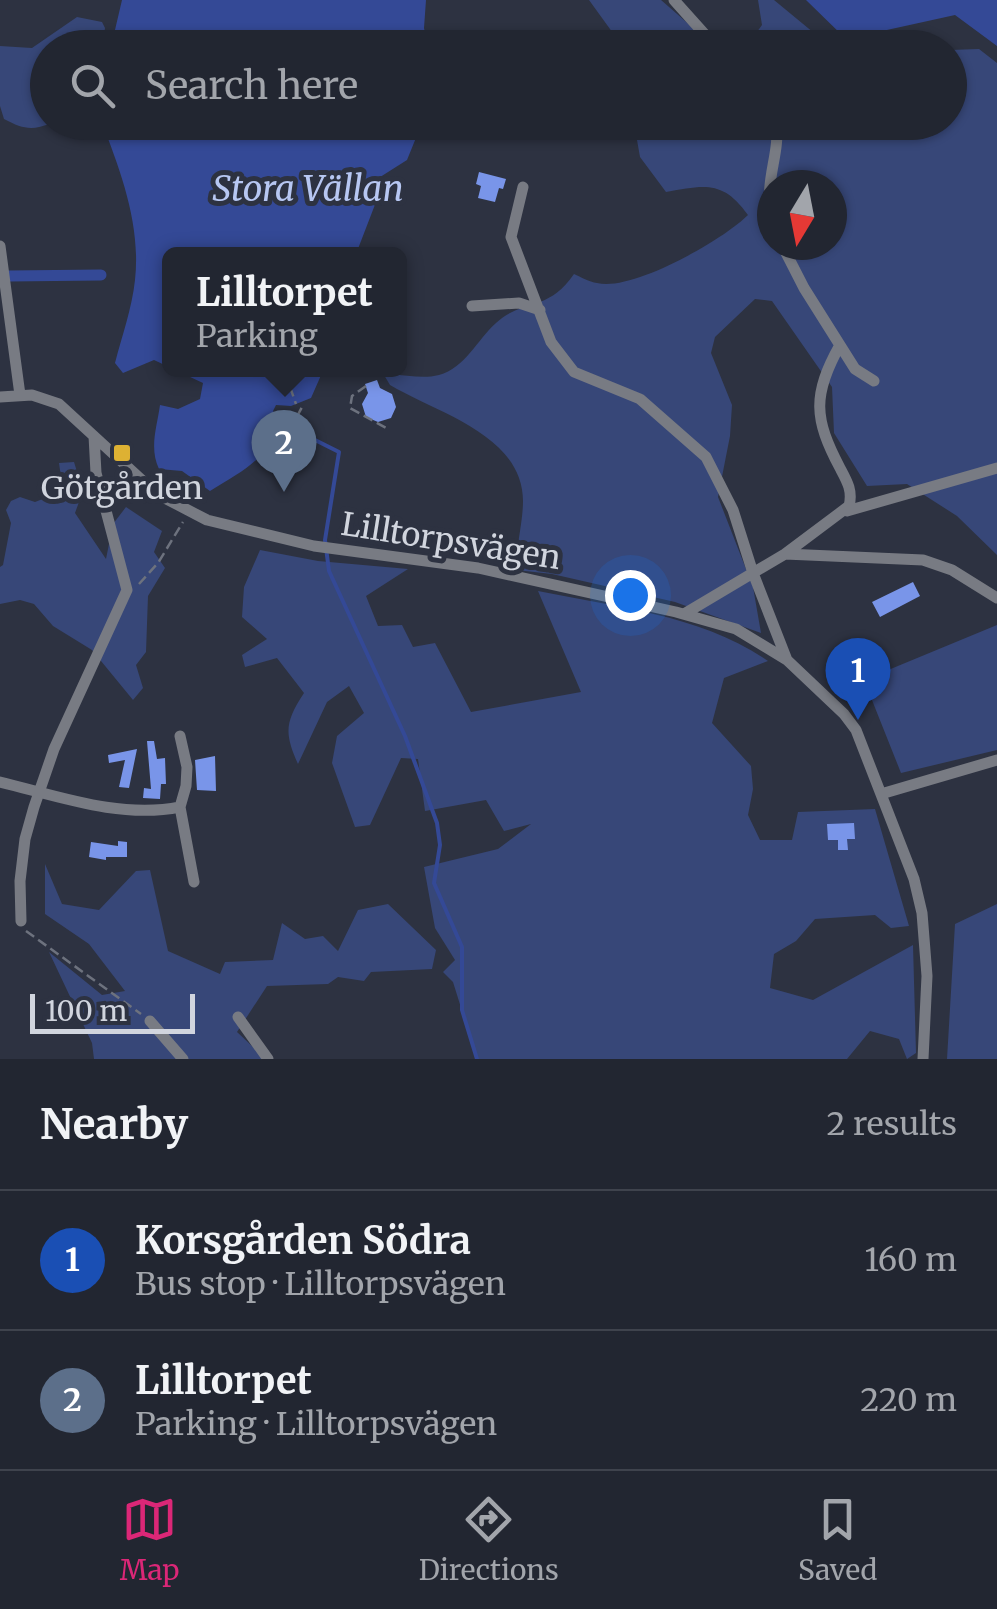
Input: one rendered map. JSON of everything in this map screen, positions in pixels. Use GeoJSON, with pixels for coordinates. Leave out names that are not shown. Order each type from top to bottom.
{"type":"FeatureCollection","features":[{"type":"Feature","properties":{"kind":"street"},"geometry":{"type":"LineString","coordinates":[[674,0],[701,30]]}},
{"type":"Feature","properties":{"kind":"street"},"geometry":{"type":"LineString","coordinates":[[770,170],[776,140]]}},
{"type":"Feature","properties":{"kind":"street"},"geometry":{"type":"LineString","coordinates":[[523,188],[511,237],[551,342],[569,368],[640,399],[706,457],[733,510],[787,660]]}},
{"type":"Feature","properties":{"kind":"street"},"geometry":{"type":"LineString","coordinates":[[0,246],[20,395]]}},
{"type":"Feature","properties":{"kind":"street"},"geometry":{"type":"LineString","coordinates":[[791,260],[855,369],[874,381]]}},
{"type":"Feature","properties":{"kind":"street"},"geometry":{"type":"LineString","coordinates":[[472,306],[520,302],[540,310]]}},
{"type":"Feature","properties":{"kind":"street"},"geometry":{"type":"LineString","coordinates":[[684,614],[785,554],[843,512],[851,501],[850,488],[823,434],[818,407],[822,384],[840,346]]}},
{"type":"Feature","properties":{"kind":"street","name":"Lilltorpsvägen"},"geometry":{"type":"LineString","coordinates":[[0,397],[20,395],[53,401],[157,494],[191,514],[300,543],[478,568],[684,614],[736,629],[787,660],[856,730],[914,880],[922,913],[927,976],[923,1059]]}},
{"type":"Feature","properties":{"kind":"street"},"geometry":{"type":"LineString","coordinates":[[20,922],[25,839],[54,749],[127,590],[96,473],[94,436]]}},
{"type":"Feature","properties":{"kind":"street"},"geometry":{"type":"LineString","coordinates":[[843,512],[997,468]]}},
{"type":"Feature","properties":{"kind":"street"},"geometry":{"type":"LineString","coordinates":[[785,554],[923,560],[952,570],[997,598]]}},
{"type":"Feature","properties":{"kind":"street"},"geometry":{"type":"LineString","coordinates":[[180,736],[187,767],[180,807],[194,882]]}},
{"type":"Feature","properties":{"kind":"street"},"geometry":{"type":"LineString","coordinates":[[881,794],[997,760]]}},
{"type":"Feature","properties":{"kind":"street"},"geometry":{"type":"LineString","coordinates":[[0,782],[106,808],[180,807]]}},
{"type":"Feature","properties":{"kind":"street"},"geometry":{"type":"LineString","coordinates":[[238,1017],[268,1059]]}},
{"type":"Feature","properties":{"kind":"street"},"geometry":{"type":"LineString","coordinates":[[150,1021],[182,1059]]}},
{"type":"Feature","properties":{"kind":"path"},"geometry":{"type":"LineString","coordinates":[[290,386],[296,404]]}},
{"type":"Feature","properties":{"kind":"path"},"geometry":{"type":"LineString","coordinates":[[366,386],[352,396],[350,408],[388,429]]}},
{"type":"Feature","properties":{"kind":"path"},"geometry":{"type":"LineString","coordinates":[[290,430],[302,407]]}},
{"type":"Feature","properties":{"kind":"path"},"geometry":{"type":"LineString","coordinates":[[127,590],[141,583],[158,563],[174,533],[191,514]]}},
{"type":"Feature","properties":{"kind":"path"},"geometry":{"type":"LineString","coordinates":[[20,922],[25,931],[150,1021]]}},
{"type":"Feature","properties":{"kind":"shaded area"},"geometry":{"type":"Polygon","coordinates":[[[589,0],[661,0],[695,30],[611,30],[589,0]]]}},
{"type":"Feature","properties":{"kind":"shaded area"},"geometry":{"type":"Polygon","coordinates":[[[758,0],[774,0],[810,30],[758,30],[762,25],[758,0]]]}},
{"type":"Feature","properties":{"kind":"shaded area"},"geometry":{"type":"Polygon","coordinates":[[[77,17],[102,22],[105,28],[105,30],[58,30],[77,17]]]}},
{"type":"Feature","properties":{"kind":"shaded area"},"geometry":{"type":"Polygon","coordinates":[[[0,46],[30,48],[30,128],[4,119],[0,106],[0,46]]]}},
{"type":"Feature","properties":{"kind":"shaded area"},"geometry":{"type":"Polygon","coordinates":[[[967,49],[979,49],[997,63],[997,555],[957,516],[907,484],[867,486],[834,433],[832,387],[772,301],[755,299],[715,337],[711,353],[732,405],[718,497],[753,587],[761,633],[675,602],[552,574],[516,570],[523,501],[519,478],[509,459],[474,429],[390,385],[385,377],[425,377],[448,371],[506,315],[554,295],[574,274],[597,283],[632,280],[698,250],[748,215],[721,190],[702,187],[666,192],[640,157],[637,140],[967,140],[967,49]]]}},
{"type":"Feature","properties":{"kind":"shaded area"},"geometry":{"type":"Polygon","coordinates":[[[74,462],[83,491],[75,513],[106,559],[113,524],[126,507],[162,531],[154,552],[165,568],[148,596],[146,652],[136,665],[143,688],[133,700],[92,650],[53,626],[34,604],[20,600],[0,604],[0,567],[11,523],[6,510],[11,501],[20,497],[35,502],[63,491],[59,463],[74,462]]]}},
{"type":"Feature","properties":{"kind":"shaded area"},"geometry":{"type":"Polygon","coordinates":[[[260,550],[318,561],[408,569],[366,596],[378,626],[402,625],[413,647],[435,643],[471,712],[581,692],[538,591],[687,623],[742,645],[768,661],[724,678],[712,723],[751,766],[753,789],[748,815],[760,840],[792,840],[798,812],[875,809],[909,926],[891,928],[875,915],[815,919],[796,941],[774,954],[770,988],[813,1000],[913,945],[916,1053],[907,1059],[899,1039],[870,1031],[847,1059],[477,1059],[453,982],[443,972],[455,960],[435,928],[424,867],[498,849],[531,824],[504,831],[486,800],[425,811],[418,759],[401,758],[370,825],[355,827],[332,763],[337,736],[364,713],[349,686],[327,702],[298,764],[289,728],[304,693],[277,658],[245,667],[242,655],[267,639],[242,617],[244,587],[260,550]]]}},
{"type":"Feature","properties":{"kind":"shaded area"},"geometry":{"type":"Polygon","coordinates":[[[997,625],[997,750],[901,773],[864,680],[997,625]]]}},
{"type":"Feature","properties":{"kind":"shaded area"},"geometry":{"type":"Polygon","coordinates":[[[45,864],[62,904],[99,910],[136,871],[150,870],[168,951],[220,974],[225,962],[273,960],[282,923],[305,939],[323,936],[338,951],[358,910],[388,904],[436,950],[432,969],[371,972],[364,981],[338,977],[328,984],[267,986],[237,1032],[266,1059],[94,1059],[92,1043],[49,952],[102,995],[125,991],[89,944],[45,914],[45,864]]]}},
{"type":"Feature","properties":{"kind":"shaded area"},"geometry":{"type":"Polygon","coordinates":[[[997,904],[997,1059],[947,1059],[955,924],[997,904]]]}},
{"type":"Feature","properties":{"kind":"water"},"geometry":{"type":"Polygon","coordinates":[[[122,0],[426,0],[424,30],[115,30],[122,0]]]}},
{"type":"Feature","properties":{"kind":"water"},"geometry":{"type":"Polygon","coordinates":[[[806,0],[997,0],[997,46],[955,15],[887,30],[837,30],[806,0]]]}},
{"type":"Feature","properties":{"kind":"water","name":"Stora Vällan"},"geometry":{"type":"Polygon","coordinates":[[[108,140],[415,140],[407,160],[377,179],[376,202],[359,247],[162,247],[162,364],[154,360],[123,373],[115,363],[134,290],[136,259],[132,219],[108,140]]]}},
{"type":"Feature","properties":{"kind":"water"},"geometry":{"type":"Polygon","coordinates":[[[190,377],[320,377],[311,398],[291,406],[276,405],[273,411],[281,423],[268,447],[243,470],[210,491],[182,471],[159,469],[155,453],[160,405],[178,409],[200,399],[203,383],[190,377]]]}},
{"type":"Feature","properties":{"kind":"building"},"geometry":{"type":"Polygon","coordinates":[[[479,172],[506,179],[495,202],[478,198],[479,172]]]}},
{"type":"Feature","properties":{"kind":"building"},"geometry":{"type":"Polygon","coordinates":[[[377,380],[380,388],[392,394],[396,407],[391,418],[378,422],[366,417],[362,404],[368,393],[365,384],[377,380]]]}},
{"type":"Feature","properties":{"kind":"building"},"geometry":{"type":"Polygon","coordinates":[[[913,582],[920,596],[880,617],[872,602],[913,582]]]}},
{"type":"Feature","properties":{"kind":"building"},"geometry":{"type":"Polygon","coordinates":[[[147,741],[154,741],[157,759],[165,758],[166,784],[161,784],[160,799],[143,798],[144,788],[151,789],[147,741]]]}},
{"type":"Feature","properties":{"kind":"building"},"geometry":{"type":"Polygon","coordinates":[[[137,749],[129,788],[119,787],[125,760],[109,763],[108,755],[137,749]]]}},
{"type":"Feature","properties":{"kind":"building"},"geometry":{"type":"Polygon","coordinates":[[[215,756],[216,791],[197,790],[195,760],[215,756]]]}},
{"type":"Feature","properties":{"kind":"building"},"geometry":{"type":"Polygon","coordinates":[[[854,823],[855,839],[847,839],[848,850],[838,850],[838,840],[828,840],[827,824],[854,823]]]}},
{"type":"Feature","properties":{"kind":"building"},"geometry":{"type":"Polygon","coordinates":[[[118,841],[127,842],[127,857],[89,857],[91,842],[118,846],[118,841]]]}},
{"type":"Feature","properties":{"kind":"waterway"},"geometry":{"type":"LineString","coordinates":[[9,276],[101,275]]}},
{"type":"Feature","properties":{"kind":"waterway"},"geometry":{"type":"LineString","coordinates":[[281,423],[339,452],[325,540],[329,571],[405,736],[437,823],[440,845],[434,883],[462,947],[462,1010],[477,1059]]}},
{"type":"Feature","properties":{"kind":"place","name":"Götgården"},"geometry":{"type":"Point","coordinates":[122,453]}},
{"type":"Feature","properties":{"kind":"place","name":"Lilltorpet"},"geometry":{"type":"Point","coordinates":[284,492]}},
{"type":"Feature","properties":{"kind":"place","name":"Korsgården Södra"},"geometry":{"type":"Point","coordinates":[858,720]}}]}
